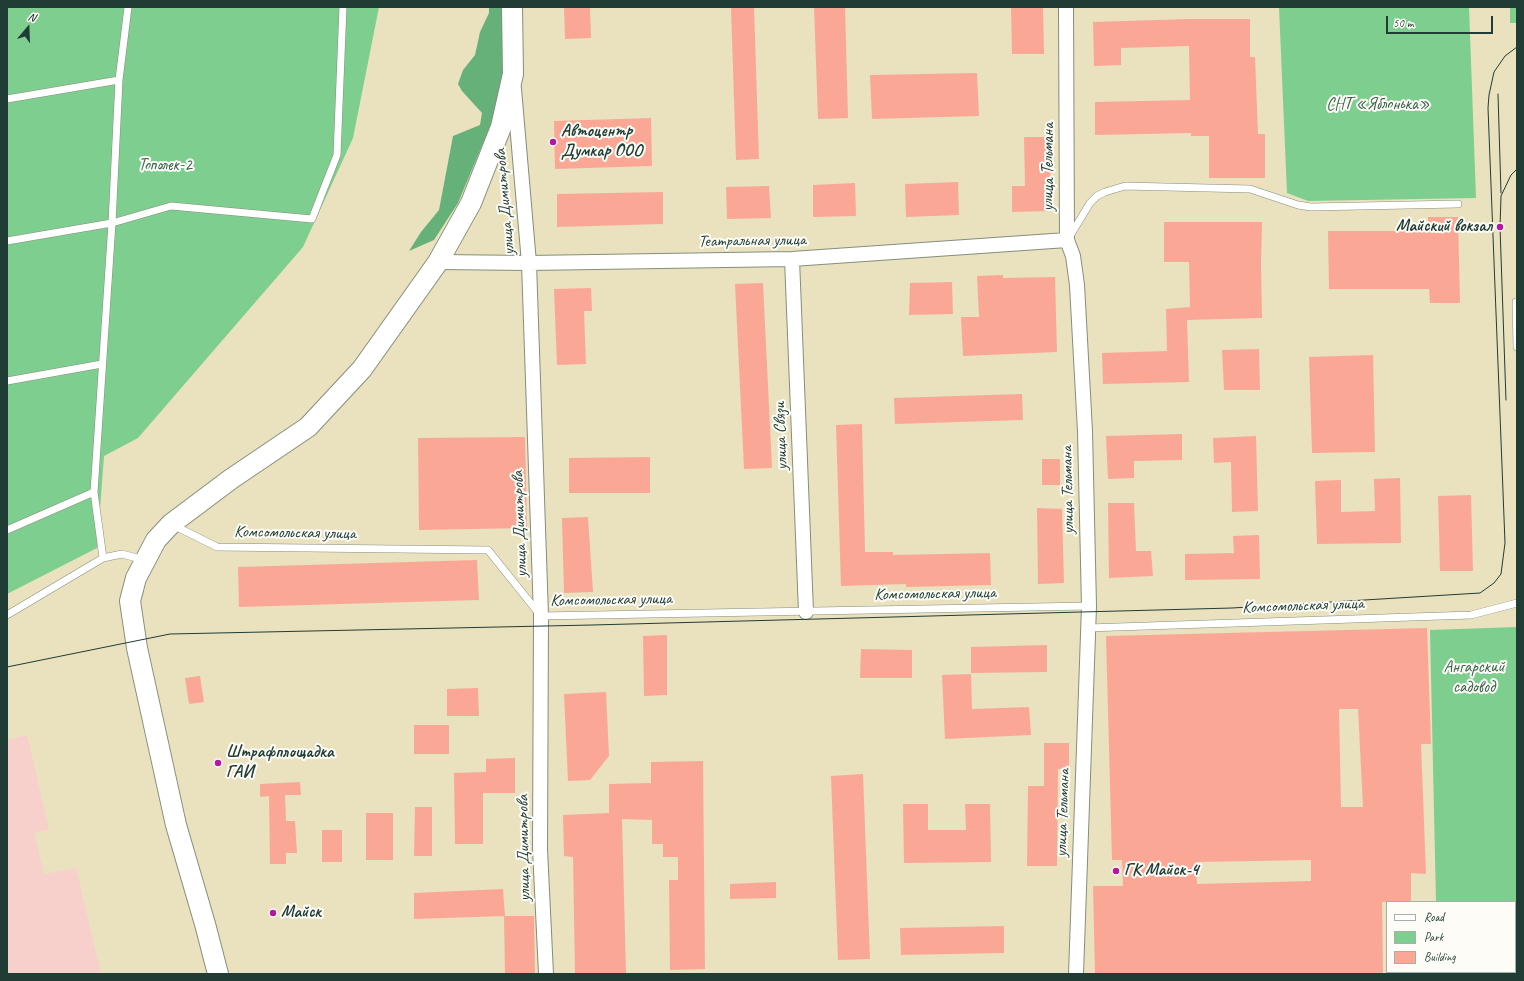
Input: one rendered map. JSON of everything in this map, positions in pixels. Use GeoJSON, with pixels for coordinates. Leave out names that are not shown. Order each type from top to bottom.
{"type":"FeatureCollection","features":[{"type":"Feature","properties":{"kind":"street"},"geometry":{"type":"LineString","coordinates":[[218,974],[176,825],[137,648],[130,601],[136,578],[156,540],[171,524],[231,480],[308,427],[362,369],[438,262],[471,203],[501,127],[513,74],[512,7]]}},
{"type":"Feature","properties":{"kind":"street","name":"улица Тельмана"},"geometry":{"type":"LineString","coordinates":[[1066,7],[1067,240],[1072,256],[1077,285],[1084,431],[1089,606],[1078,878],[1076,974]]}},
{"type":"Feature","properties":{"kind":"street","name":"улица Димитрова"},"geometry":{"type":"LineString","coordinates":[[513,74],[528,263],[541,616],[540,849],[546,974]]}},
{"type":"Feature","properties":{"kind":"street","name":"Театральная улица"},"geometry":{"type":"LineString","coordinates":[[438,262],[528,263],[792,259],[1067,240]]}},
{"type":"Feature","properties":{"kind":"street","name":"улица Связи"},"geometry":{"type":"LineString","coordinates":[[792,259],[806,612]]}},
{"type":"Feature","properties":{"kind":"lane"},"geometry":{"type":"LineString","coordinates":[[102,558],[94,492],[112,223],[119,80],[128,7]]}},
{"type":"Feature","properties":{"kind":"lane"},"geometry":{"type":"LineString","coordinates":[[7,242],[112,223],[171,206],[312,219],[337,155],[343,7]]}},
{"type":"Feature","properties":{"kind":"lane"},"geometry":{"type":"LineString","coordinates":[[7,99],[119,80]]}},
{"type":"Feature","properties":{"kind":"lane"},"geometry":{"type":"LineString","coordinates":[[1067,240],[1090,203],[1097,196],[1125,186],[1250,189],[1298,205],[1310,207],[1458,204]]}},
{"type":"Feature","properties":{"kind":"lane"},"geometry":{"type":"LineString","coordinates":[[1516,302],[1517,347]]}},
{"type":"Feature","properties":{"kind":"lane"},"geometry":{"type":"LineString","coordinates":[[7,381],[102,364]]}},
{"type":"Feature","properties":{"kind":"lane"},"geometry":{"type":"LineString","coordinates":[[7,530],[94,492]]}},
{"type":"Feature","properties":{"kind":"lane","name":"Комсомольская улица"},"geometry":{"type":"LineString","coordinates":[[171,524],[217,547],[488,550],[541,616],[1089,606]]}},
{"type":"Feature","properties":{"kind":"lane"},"geometry":{"type":"LineString","coordinates":[[7,615],[102,558],[122,554],[145,560]]}},
{"type":"Feature","properties":{"kind":"lane","name":"Комсомольская улица"},"geometry":{"type":"LineString","coordinates":[[1088,628],[1471,615],[1517,603]]}},
{"type":"Feature","properties":{"kind":"shaded area"},"geometry":{"type":"Polygon","coordinates":[[[27,735],[49,829],[34,833],[44,874],[76,868],[101,974],[7,974],[7,740],[27,735]]]}},
{"type":"Feature","properties":{"kind":"green space","name":"Тополек-2"},"geometry":{"type":"Polygon","coordinates":[[[7,7],[379,7],[353,138],[303,247],[138,438],[104,456],[97,548],[7,594],[7,7]]]}},
{"type":"Feature","properties":{"kind":"green space"},"geometry":{"type":"Polygon","coordinates":[[[489,7],[503,7],[504,65],[496,112],[458,203],[434,240],[409,251],[421,232],[439,210],[453,136],[480,125],[482,113],[462,91],[458,84],[463,70],[475,55],[480,32],[489,13],[489,7]]]}},
{"type":"Feature","properties":{"kind":"green space","name":"СНТ «Яблонька»"},"geometry":{"type":"Polygon","coordinates":[[[1279,7],[1469,7],[1476,198],[1308,201],[1287,193],[1279,7]]]}},
{"type":"Feature","properties":{"kind":"green space"},"geometry":{"type":"Polygon","coordinates":[[[1510,7],[1517,7],[1517,23],[1510,23],[1510,7]]]}},
{"type":"Feature","properties":{"kind":"green space","name":"Ангарский садовод"},"geometry":{"type":"Polygon","coordinates":[[[1517,627],[1517,974],[1437,974],[1516,973],[1516,901],[1436,901],[1430,630],[1517,627]]]}},
{"type":"Feature","properties":{"kind":"building"},"geometry":{"type":"Polygon","coordinates":[[[564,7],[590,7],[591,38],[565,39],[564,7]]]}},
{"type":"Feature","properties":{"kind":"building"},"geometry":{"type":"Polygon","coordinates":[[[754,7],[759,159],[736,160],[731,8],[754,7]]]}},
{"type":"Feature","properties":{"kind":"building"},"geometry":{"type":"Polygon","coordinates":[[[814,7],[845,7],[848,118],[818,119],[814,7]]]}},
{"type":"Feature","properties":{"kind":"building"},"geometry":{"type":"Polygon","coordinates":[[[1011,7],[1043,7],[1044,54],[1012,54],[1011,7]]]}},
{"type":"Feature","properties":{"kind":"building"},"geometry":{"type":"Polygon","coordinates":[[[1250,19],[1250,57],[1255,57],[1258,134],[1265,134],[1265,178],[1209,178],[1209,136],[1191,136],[1191,133],[1095,135],[1095,102],[1190,100],[1189,46],[1121,48],[1121,65],[1094,66],[1093,22],[1250,19]]]}},
{"type":"Feature","properties":{"kind":"building"},"geometry":{"type":"Polygon","coordinates":[[[977,73],[979,116],[872,119],[870,75],[977,73]]]}},
{"type":"Feature","properties":{"kind":"building"},"geometry":{"type":"Polygon","coordinates":[[[651,118],[652,166],[555,169],[554,121],[651,118]]]}},
{"type":"Feature","properties":{"kind":"building"},"geometry":{"type":"Polygon","coordinates":[[[1024,137],[1050,137],[1051,211],[1012,212],[1012,186],[1025,186],[1024,137]]]}},
{"type":"Feature","properties":{"kind":"building"},"geometry":{"type":"Polygon","coordinates":[[[958,182],[959,215],[906,217],[905,184],[958,182]]]}},
{"type":"Feature","properties":{"kind":"building"},"geometry":{"type":"Polygon","coordinates":[[[855,183],[856,216],[813,217],[813,185],[855,183]]]}},
{"type":"Feature","properties":{"kind":"building"},"geometry":{"type":"Polygon","coordinates":[[[769,186],[771,218],[727,219],[726,187],[769,186]]]}},
{"type":"Feature","properties":{"kind":"building"},"geometry":{"type":"Polygon","coordinates":[[[663,192],[663,224],[557,227],[557,194],[663,192]]]}},
{"type":"Feature","properties":{"kind":"building"},"geometry":{"type":"Polygon","coordinates":[[[1428,217],[1458,217],[1460,303],[1430,303],[1429,289],[1329,289],[1328,231],[1428,231],[1428,217]]]}},
{"type":"Feature","properties":{"kind":"building"},"geometry":{"type":"Polygon","coordinates":[[[1164,222],[1262,222],[1262,318],[1187,320],[1189,382],[1103,384],[1102,353],[1167,351],[1166,309],[1190,307],[1189,262],[1164,262],[1164,222]]]}},
{"type":"Feature","properties":{"kind":"building"},"geometry":{"type":"Polygon","coordinates":[[[1003,275],[1003,278],[1055,277],[1057,352],[963,356],[961,317],[979,317],[977,276],[1003,275]]]}},
{"type":"Feature","properties":{"kind":"building"},"geometry":{"type":"Polygon","coordinates":[[[952,282],[953,314],[909,315],[910,283],[952,282]]]}},
{"type":"Feature","properties":{"kind":"building"},"geometry":{"type":"Polygon","coordinates":[[[763,283],[772,468],[744,469],[735,284],[763,283]]]}},
{"type":"Feature","properties":{"kind":"building"},"geometry":{"type":"Polygon","coordinates":[[[591,288],[592,311],[584,311],[586,364],[557,365],[554,289],[591,288]]]}},
{"type":"Feature","properties":{"kind":"building"},"geometry":{"type":"Polygon","coordinates":[[[1259,349],[1260,390],[1224,390],[1222,350],[1259,349]]]}},
{"type":"Feature","properties":{"kind":"building"},"geometry":{"type":"Polygon","coordinates":[[[1373,355],[1375,452],[1312,453],[1309,357],[1373,355]]]}},
{"type":"Feature","properties":{"kind":"building"},"geometry":{"type":"Polygon","coordinates":[[[1022,394],[1023,420],[895,424],[894,398],[1022,394]]]}},
{"type":"Feature","properties":{"kind":"building"},"geometry":{"type":"Polygon","coordinates":[[[862,424],[865,552],[893,552],[893,555],[990,553],[991,585],[906,587],[906,584],[841,586],[836,425],[862,424]]]}},
{"type":"Feature","properties":{"kind":"building"},"geometry":{"type":"Polygon","coordinates":[[[1182,434],[1182,460],[1134,461],[1134,478],[1108,479],[1106,436],[1182,434]]]}},
{"type":"Feature","properties":{"kind":"building"},"geometry":{"type":"Polygon","coordinates":[[[1256,436],[1258,511],[1232,512],[1231,462],[1214,463],[1213,438],[1256,436]]]}},
{"type":"Feature","properties":{"kind":"building"},"geometry":{"type":"Polygon","coordinates":[[[525,437],[527,528],[419,530],[418,438],[525,437]]]}},
{"type":"Feature","properties":{"kind":"building"},"geometry":{"type":"Polygon","coordinates":[[[650,457],[650,493],[569,493],[569,458],[650,457]]]}},
{"type":"Feature","properties":{"kind":"building"},"geometry":{"type":"Polygon","coordinates":[[[1042,459],[1060,459],[1060,485],[1042,485],[1042,459]]]}},
{"type":"Feature","properties":{"kind":"building"},"geometry":{"type":"Polygon","coordinates":[[[1400,478],[1401,543],[1317,544],[1315,481],[1341,480],[1341,512],[1375,511],[1374,479],[1400,478]]]}},
{"type":"Feature","properties":{"kind":"building"},"geometry":{"type":"Polygon","coordinates":[[[1471,495],[1473,571],[1440,571],[1438,496],[1471,495]]]}},
{"type":"Feature","properties":{"kind":"building"},"geometry":{"type":"Polygon","coordinates":[[[1108,503],[1134,503],[1136,551],[1151,551],[1153,576],[1109,578],[1108,503]]]}},
{"type":"Feature","properties":{"kind":"building"},"geometry":{"type":"Polygon","coordinates":[[[1037,508],[1062,509],[1064,583],[1038,584],[1037,508]]]}},
{"type":"Feature","properties":{"kind":"building"},"geometry":{"type":"Polygon","coordinates":[[[588,517],[593,592],[564,593],[562,518],[588,517]]]}},
{"type":"Feature","properties":{"kind":"building"},"geometry":{"type":"Polygon","coordinates":[[[1259,535],[1260,579],[1185,580],[1185,554],[1234,553],[1233,536],[1259,535]]]}},
{"type":"Feature","properties":{"kind":"building"},"geometry":{"type":"Polygon","coordinates":[[[477,560],[479,600],[239,607],[238,567],[477,560]]]}},
{"type":"Feature","properties":{"kind":"building"},"geometry":{"type":"Polygon","coordinates":[[[1427,628],[1431,744],[1421,744],[1426,874],[1411,873],[1411,901],[1382,902],[1383,974],[1095,974],[1093,886],[1123,886],[1122,860],[1112,860],[1106,636],[1427,628]],[[1339,709],[1341,807],[1363,807],[1358,709],[1339,709]],[[1311,860],[1196,862],[1197,884],[1311,881],[1311,860]]]}},
{"type":"Feature","properties":{"kind":"building"},"geometry":{"type":"Polygon","coordinates":[[[667,635],[667,695],[644,696],[643,636],[667,635]]]}},
{"type":"Feature","properties":{"kind":"building"},"geometry":{"type":"Polygon","coordinates":[[[1047,645],[1047,672],[971,673],[971,647],[1047,645]]]}},
{"type":"Feature","properties":{"kind":"building"},"geometry":{"type":"Polygon","coordinates":[[[861,649],[912,650],[912,678],[860,678],[861,649]]]}},
{"type":"Feature","properties":{"kind":"building"},"geometry":{"type":"Polygon","coordinates":[[[971,674],[972,709],[1029,707],[1031,735],[945,739],[942,675],[971,674]]]}},
{"type":"Feature","properties":{"kind":"building"},"geometry":{"type":"Polygon","coordinates":[[[200,676],[204,702],[189,704],[185,678],[200,676]]]}},
{"type":"Feature","properties":{"kind":"building"},"geometry":{"type":"Polygon","coordinates":[[[478,688],[479,716],[447,716],[447,689],[478,688]]]}},
{"type":"Feature","properties":{"kind":"building"},"geometry":{"type":"Polygon","coordinates":[[[606,692],[609,756],[590,780],[568,781],[564,694],[606,692]]]}},
{"type":"Feature","properties":{"kind":"building"},"geometry":{"type":"Polygon","coordinates":[[[414,725],[449,725],[449,754],[414,754],[414,725]]]}},
{"type":"Feature","properties":{"kind":"building"},"geometry":{"type":"Polygon","coordinates":[[[1044,743],[1069,743],[1069,768],[1058,769],[1057,866],[1027,866],[1028,786],[1044,786],[1044,743]]]}},
{"type":"Feature","properties":{"kind":"building"},"geometry":{"type":"Polygon","coordinates":[[[515,758],[515,793],[483,793],[483,844],[455,844],[454,773],[486,772],[486,759],[515,758]]]}},
{"type":"Feature","properties":{"kind":"building"},"geometry":{"type":"Polygon","coordinates":[[[703,761],[705,969],[670,970],[669,880],[678,880],[678,857],[663,857],[663,844],[652,844],[652,820],[622,819],[626,974],[575,974],[573,857],[564,856],[563,815],[609,813],[609,784],[651,783],[651,762],[703,761]]]}},
{"type":"Feature","properties":{"kind":"building"},"geometry":{"type":"Polygon","coordinates":[[[863,774],[870,959],[838,960],[831,776],[863,774]]]}},
{"type":"Feature","properties":{"kind":"building"},"geometry":{"type":"Polygon","coordinates":[[[300,782],[301,795],[285,795],[286,821],[295,821],[297,853],[286,853],[286,864],[270,864],[269,796],[260,797],[260,784],[300,782]]]}},
{"type":"Feature","properties":{"kind":"building"},"geometry":{"type":"Polygon","coordinates":[[[903,804],[928,804],[928,830],[966,830],[965,804],[990,804],[991,862],[904,863],[903,804]]]}},
{"type":"Feature","properties":{"kind":"building"},"geometry":{"type":"Polygon","coordinates":[[[415,807],[432,807],[432,856],[414,856],[415,807]]]}},
{"type":"Feature","properties":{"kind":"building"},"geometry":{"type":"Polygon","coordinates":[[[366,813],[393,813],[393,860],[366,860],[366,813]]]}},
{"type":"Feature","properties":{"kind":"building"},"geometry":{"type":"Polygon","coordinates":[[[322,830],[342,830],[342,862],[322,862],[322,830]]]}},
{"type":"Feature","properties":{"kind":"building"},"geometry":{"type":"Polygon","coordinates":[[[776,882],[776,898],[730,899],[730,884],[776,882]]]}},
{"type":"Feature","properties":{"kind":"building"},"geometry":{"type":"Polygon","coordinates":[[[503,889],[505,916],[414,919],[414,893],[503,889]]]}},
{"type":"Feature","properties":{"kind":"building"},"geometry":{"type":"Polygon","coordinates":[[[504,916],[534,916],[535,974],[505,974],[504,916]]]}},
{"type":"Feature","properties":{"kind":"building"},"geometry":{"type":"Polygon","coordinates":[[[1004,926],[1004,953],[901,955],[900,928],[1004,926]]]}},
{"type":"Feature","properties":{"kind":"tram line"},"geometry":{"type":"LineString","coordinates":[[7,667],[170,634],[592,625],[1232,608],[1480,593],[1494,583],[1501,574],[1505,543],[1488,108],[1494,72],[1505,56],[1517,47]]}},
{"type":"Feature","properties":{"kind":"tram line"},"geometry":{"type":"LineString","coordinates":[[1498,94],[1501,193]]}},
{"type":"Feature","properties":{"kind":"tram line"},"geometry":{"type":"LineString","coordinates":[[1506,400],[1500,227],[1501,196],[1511,175],[1517,169]]}},
{"type":"Feature","properties":{"kind":"place","name":"Автоцентр Думкар ООО"},"geometry":{"type":"Point","coordinates":[553,142]}},
{"type":"Feature","properties":{"kind":"place","name":"Майский вокзал"},"geometry":{"type":"Point","coordinates":[1500,227]}},
{"type":"Feature","properties":{"kind":"place","name":"Штрафплощадка ГАИ"},"geometry":{"type":"Point","coordinates":[218,763]}},
{"type":"Feature","properties":{"kind":"place","name":"ГК Майск-4"},"geometry":{"type":"Point","coordinates":[1116,871]}},
{"type":"Feature","properties":{"kind":"place","name":"Майск"},"geometry":{"type":"Point","coordinates":[273,913]}}]}
